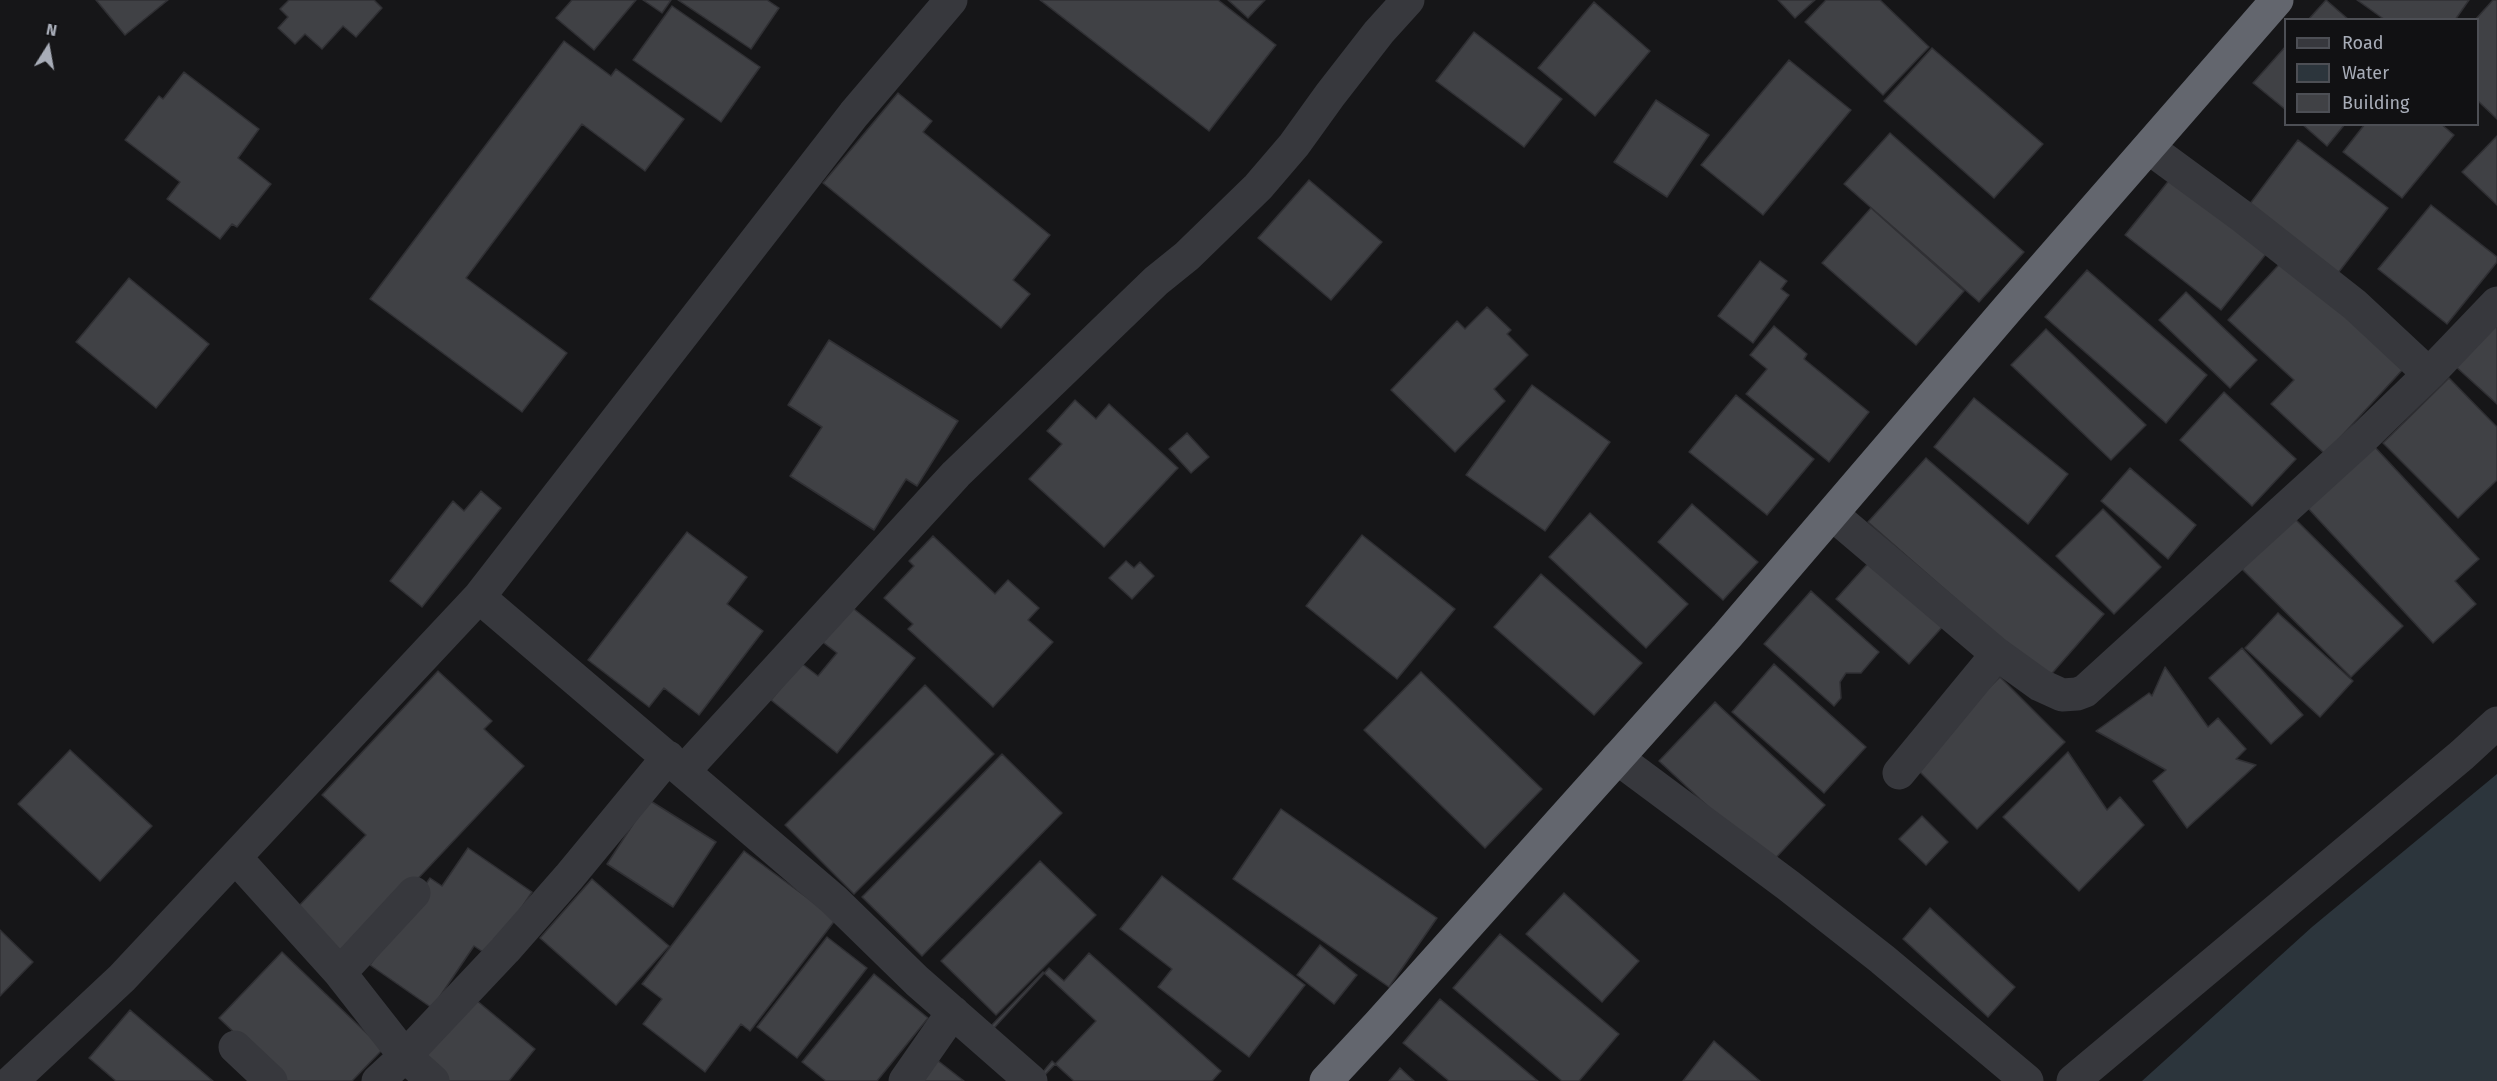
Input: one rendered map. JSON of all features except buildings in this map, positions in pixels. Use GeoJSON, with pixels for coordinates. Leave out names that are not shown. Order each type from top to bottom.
{"type":"FeatureCollection","features":[{"type":"Feature","properties":{"kind":"highway"},"geometry":{"type":"LineString","coordinates":[[1326,1081],[1757,601],[2009,306],[2277,0]]}},
{"type":"Feature","properties":{"kind":"street"},"geometry":{"type":"LineString","coordinates":[[11,1069],[122,978],[479,597],[854,114],[951,0]]}},
{"type":"Feature","properties":{"kind":"street"},"geometry":{"type":"LineString","coordinates":[[378,1081],[405,1056],[676,764],[956,474],[1139,297],[1258,187],[1294,145],[1379,32],[1408,0]]}},
{"type":"Feature","properties":{"kind":"street"},"geometry":{"type":"LineString","coordinates":[[2149,148],[2243,217],[2355,305],[2429,374]]}},
{"type":"Feature","properties":{"kind":"street"},"geometry":{"type":"LineString","coordinates":[[1832,513],[1997,654],[2052,693],[2069,695],[2085,691],[2429,374],[2497,303]]}},
{"type":"Feature","properties":{"kind":"street"},"geometry":{"type":"LineString","coordinates":[[479,597],[834,900],[917,981],[1031,1081]]}},
{"type":"Feature","properties":{"kind":"street"},"geometry":{"type":"LineString","coordinates":[[1899,773],[1997,654]]}},
{"type":"Feature","properties":{"kind":"street"},"geometry":{"type":"LineString","coordinates":[[2073,1081],[2462,755],[2497,723]]}},
{"type":"Feature","properties":{"kind":"street"},"geometry":{"type":"LineString","coordinates":[[1617,758],[1789,886],[1882,959],[2027,1081]]}},
{"type":"Feature","properties":{"kind":"street"},"geometry":{"type":"LineString","coordinates":[[236,858],[340,973],[405,1056],[433,1081]]}},
{"type":"Feature","properties":{"kind":"street"},"geometry":{"type":"LineString","coordinates":[[340,973],[414,893]]}},
{"type":"Feature","properties":{"kind":"street"},"geometry":{"type":"LineString","coordinates":[[905,1081],[953,1011]]}},
{"type":"Feature","properties":{"kind":"street"},"geometry":{"type":"LineString","coordinates":[[235,1047],[271,1081]]}},
{"type":"Feature","properties":{"kind":"water"},"geometry":{"type":"Polygon","coordinates":[[[2497,774],[2497,1081],[2142,1081],[2312,927],[2497,774]]]}}]}
